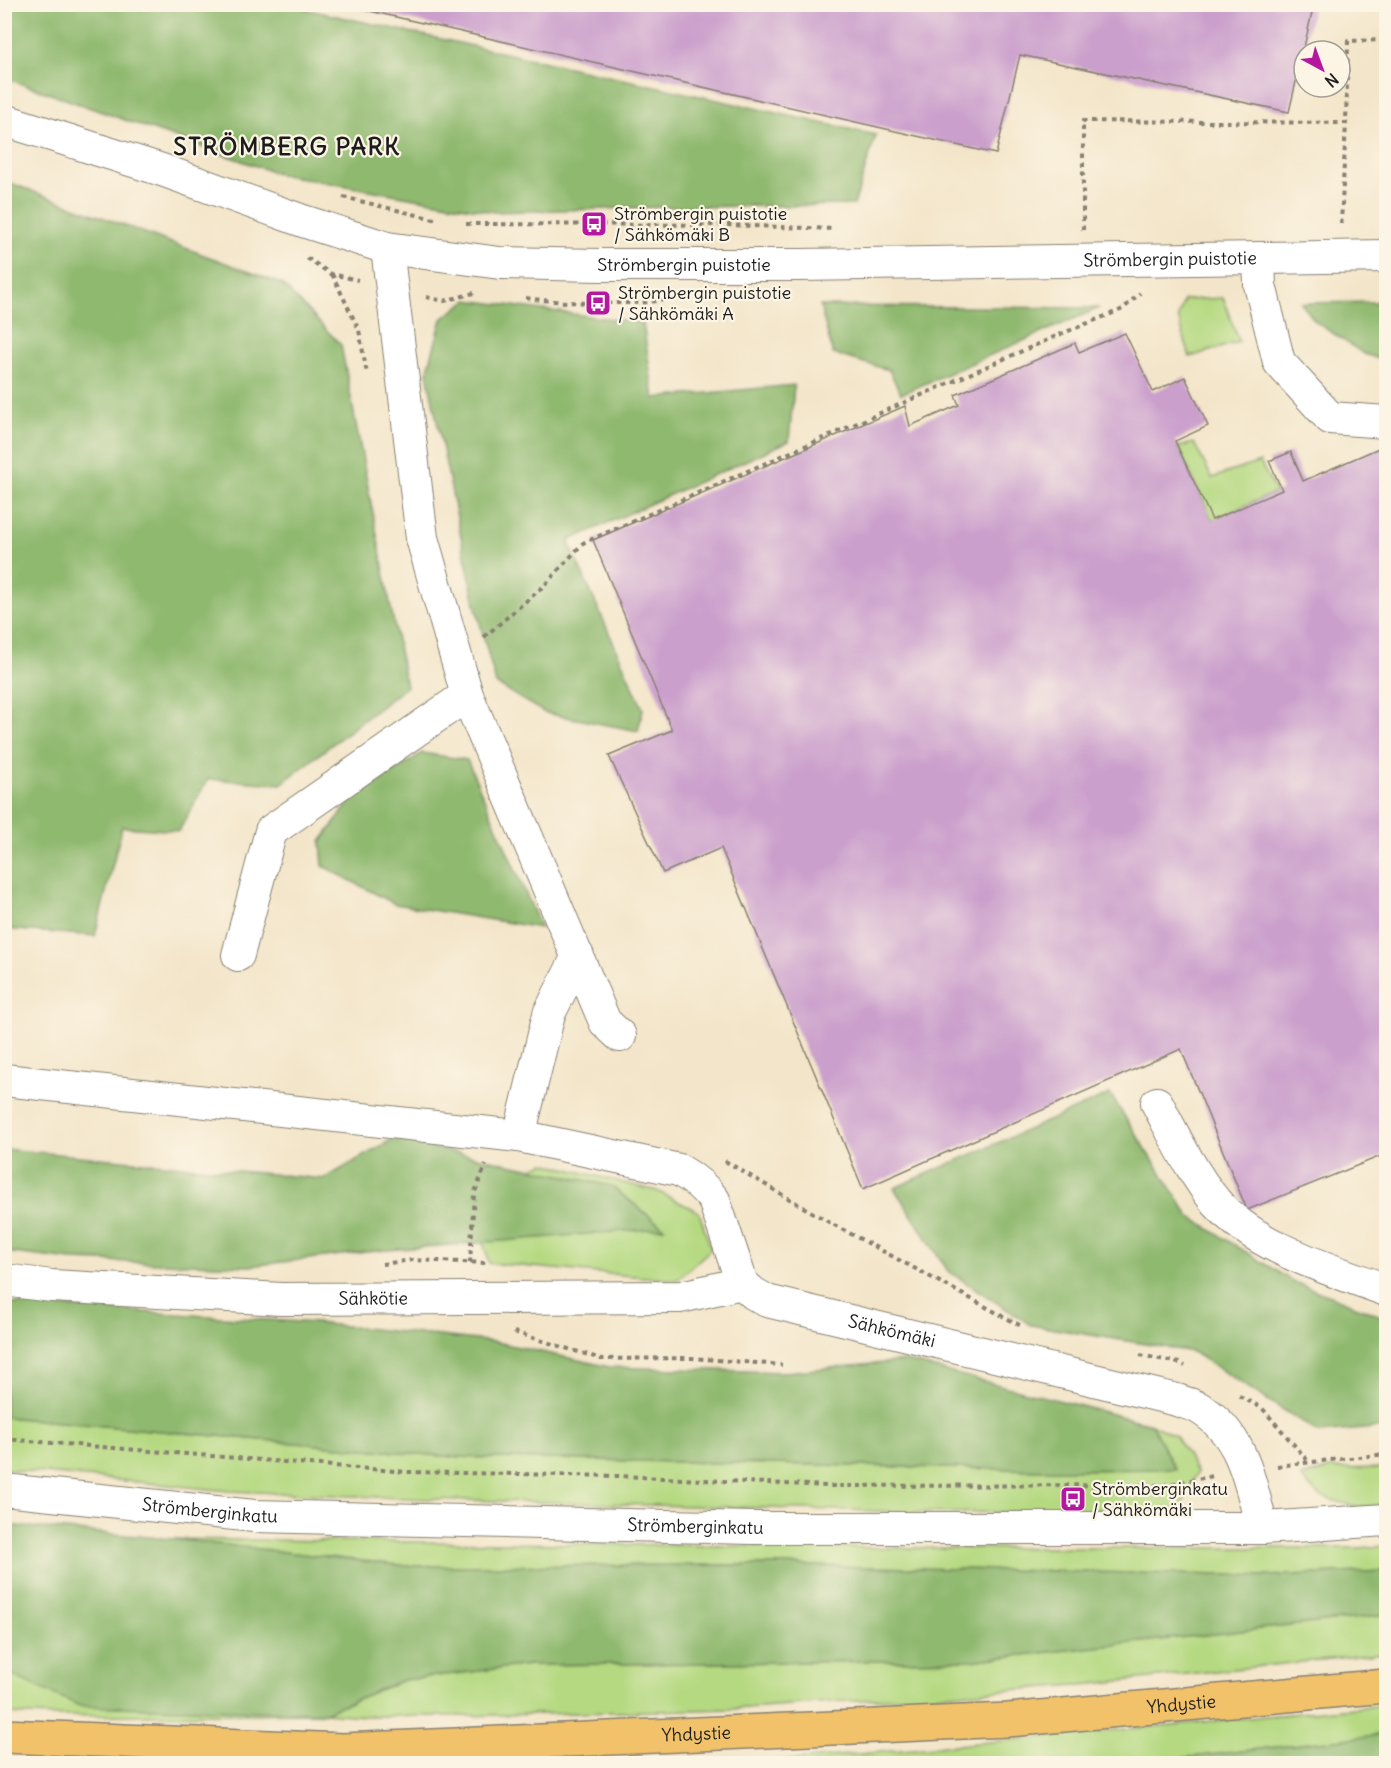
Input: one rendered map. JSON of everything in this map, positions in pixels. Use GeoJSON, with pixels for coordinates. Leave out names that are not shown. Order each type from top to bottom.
{"type":"FeatureCollection","features":[{"type":"Feature","properties":{"kind":"highway","name":"Yhdystie"},"geometry":{"type":"LineString","coordinates":[[4,1737],[343,1750],[1008,1720],[1386,1686]]}},
{"type":"Feature","properties":{"kind":"street","name":"Strömbergin puistotie"},"geometry":{"type":"LineString","coordinates":[[4,120],[162,170],[303,221],[387,248],[500,263],[600,266],[1386,256]]}},
{"type":"Feature","properties":{"kind":"street"},"geometry":{"type":"LineString","coordinates":[[387,248],[422,538],[467,694],[605,1022],[620,1036]]}},
{"type":"Feature","properties":{"kind":"street"},"geometry":{"type":"LineString","coordinates":[[1259,258],[1260,285],[1279,362],[1330,418],[1386,422]]}},
{"type":"Feature","properties":{"kind":"street"},"geometry":{"type":"LineString","coordinates":[[238,955],[271,831],[467,694]]}},
{"type":"Feature","properties":{"kind":"street"},"geometry":{"type":"LineString","coordinates":[[519,1136],[549,1014],[578,956]]}},
{"type":"Feature","properties":{"kind":"street"},"geometry":{"type":"LineString","coordinates":[[4,1080],[519,1136],[679,1170],[694,1178],[714,1200],[742,1283]]}},
{"type":"Feature","properties":{"kind":"street"},"geometry":{"type":"LineString","coordinates":[[1157,1104],[1191,1166],[1217,1203],[1257,1237],[1301,1258],[1386,1290]]}},
{"type":"Feature","properties":{"kind":"street","name":"Sähkötie"},"geometry":{"type":"LineString","coordinates":[[4,1280],[52,1286],[281,1299],[681,1297],[742,1283]]}},
{"type":"Feature","properties":{"kind":"street","name":"Sähkömäki"},"geometry":{"type":"LineString","coordinates":[[742,1283],[767,1301],[1166,1398],[1198,1408],[1220,1425],[1237,1446],[1247,1470],[1262,1527]]}},
{"type":"Feature","properties":{"kind":"street","name":"Strömberginkatu"},"geometry":{"type":"LineString","coordinates":[[4,1490],[254,1516],[752,1528],[1262,1527],[1386,1520]]}},
{"type":"Feature","properties":{"kind":"path"},"geometry":{"type":"LineString","coordinates":[[1341,227],[1348,41],[1386,40]]}},
{"type":"Feature","properties":{"kind":"path"},"geometry":{"type":"LineString","coordinates":[[1072,230],[1083,230],[1083,121],[1346,123]]}},
{"type":"Feature","properties":{"kind":"path"},"geometry":{"type":"LineString","coordinates":[[342,197],[444,221]]}},
{"type":"Feature","properties":{"kind":"path"},"geometry":{"type":"LineString","coordinates":[[455,224],[728,225],[844,230]]}},
{"type":"Feature","properties":{"kind":"path"},"geometry":{"type":"LineString","coordinates":[[331,273],[359,330],[368,377]]}},
{"type":"Feature","properties":{"kind":"path"},"geometry":{"type":"LineString","coordinates":[[455,652],[477,642],[545,585],[583,543],[1123,309],[1147,286]]}},
{"type":"Feature","properties":{"kind":"path"},"geometry":{"type":"LineString","coordinates":[[717,1157],[826,1221],[1032,1332]]}},
{"type":"Feature","properties":{"kind":"path"},"geometry":{"type":"LineString","coordinates":[[1134,1354],[1179,1363],[1190,1369]]}},
{"type":"Feature","properties":{"kind":"path"},"geometry":{"type":"LineString","coordinates":[[1231,1391],[1262,1408],[1310,1462]]}},
{"type":"Feature","properties":{"kind":"path"},"geometry":{"type":"LineString","coordinates":[[4,1439],[407,1472],[620,1476],[828,1486],[1165,1485],[1247,1470],[1386,1454]]}},
{"type":"Feature","properties":{"kind":"green space"},"geometry":{"type":"Polygon","coordinates":[[[5,4],[287,5],[876,135],[854,205],[494,212],[279,174],[5,78],[5,4]]]}},
{"type":"Feature","properties":{"kind":"green space"},"geometry":{"type":"Polygon","coordinates":[[[5,181],[282,284],[341,345],[406,687],[281,784],[208,779],[179,831],[122,827],[95,936],[5,929],[5,181]]]}},
{"type":"Feature","properties":{"kind":"green space"},"geometry":{"type":"Polygon","coordinates":[[[1223,298],[1239,342],[1190,357],[1178,317],[1184,300],[1223,298]]]}},
{"type":"Feature","properties":{"kind":"green space"},"geometry":{"type":"Polygon","coordinates":[[[467,300],[643,323],[654,398],[794,385],[789,441],[568,541],[643,709],[638,731],[545,713],[496,684],[475,604],[427,373],[442,319],[467,300]]]}},
{"type":"Feature","properties":{"kind":"green space"},"geometry":{"type":"Polygon","coordinates":[[[1386,302],[1386,361],[1364,354],[1316,322],[1301,303],[1386,302]]]}},
{"type":"Feature","properties":{"kind":"green space"},"geometry":{"type":"Polygon","coordinates":[[[820,306],[1099,308],[901,394],[889,370],[833,354],[820,306]]]}},
{"type":"Feature","properties":{"kind":"green space"},"geometry":{"type":"Polygon","coordinates":[[[1194,443],[1212,478],[1260,462],[1276,492],[1212,520],[1178,447],[1194,443]]]}},
{"type":"Feature","properties":{"kind":"green space"},"geometry":{"type":"Polygon","coordinates":[[[422,753],[467,760],[541,928],[395,904],[323,866],[321,842],[351,800],[422,753]]]}},
{"type":"Feature","properties":{"kind":"green space"},"geometry":{"type":"Polygon","coordinates":[[[1110,1094],[1190,1217],[1294,1282],[1386,1318],[1386,1427],[1319,1433],[1193,1352],[1031,1325],[948,1271],[894,1188],[1110,1094]]]}},
{"type":"Feature","properties":{"kind":"green space"},"geometry":{"type":"Polygon","coordinates":[[[393,1139],[611,1186],[664,1228],[375,1251],[249,1266],[72,1260],[5,1252],[5,1149],[324,1179],[393,1139]]]}},
{"type":"Feature","properties":{"kind":"green space"},"geometry":{"type":"Polygon","coordinates":[[[544,1163],[657,1191],[699,1212],[711,1249],[677,1280],[489,1263],[483,1242],[663,1227],[611,1186],[530,1169],[544,1163]]]}},
{"type":"Feature","properties":{"kind":"green space"},"geometry":{"type":"Polygon","coordinates":[[[4,1303],[316,1323],[496,1342],[610,1367],[785,1372],[906,1361],[1151,1424],[1175,1469],[1041,1470],[453,1457],[5,1417],[4,1303]]]}},
{"type":"Feature","properties":{"kind":"green space"},"geometry":{"type":"Polygon","coordinates":[[[4,1417],[453,1457],[1041,1470],[1175,1469],[1151,1424],[1176,1436],[1197,1472],[1180,1509],[948,1513],[426,1499],[229,1491],[5,1469],[4,1417]]]}},
{"type":"Feature","properties":{"kind":"green space"},"geometry":{"type":"Polygon","coordinates":[[[1386,1468],[1386,1505],[1356,1507],[1319,1496],[1301,1477],[1331,1469],[1386,1468]]]}},
{"type":"Feature","properties":{"kind":"green space"},"geometry":{"type":"Polygon","coordinates":[[[5,1525],[173,1539],[407,1566],[774,1565],[1267,1576],[1386,1571],[1386,1615],[977,1660],[529,1665],[403,1680],[323,1713],[80,1706],[13,1676],[5,1667],[5,1525]]]}},
{"type":"Feature","properties":{"kind":"green space"},"geometry":{"type":"Polygon","coordinates":[[[173,1539],[904,1548],[1356,1548],[1386,1546],[1386,1571],[1267,1576],[774,1565],[407,1566],[173,1539]]]}},
{"type":"Feature","properties":{"kind":"green space"},"geometry":{"type":"Polygon","coordinates":[[[1386,1615],[1386,1653],[1092,1684],[732,1709],[463,1716],[368,1716],[323,1713],[403,1680],[529,1665],[977,1660],[1386,1615]]]}},
{"type":"Feature","properties":{"kind":"green space"},"geometry":{"type":"Polygon","coordinates":[[[5,1667],[13,1676],[323,1713],[56,1716],[5,1714],[5,1667]]]}},
{"type":"Feature","properties":{"kind":"green space"},"geometry":{"type":"Polygon","coordinates":[[[1386,1705],[1386,1734],[1142,1763],[676,1764],[795,1760],[1386,1705]]]}},
{"type":"Feature","properties":{"kind":"green space"},"geometry":{"type":"Polygon","coordinates":[[[1386,1734],[1386,1763],[1142,1763],[1386,1734]]]}},
{"type":"Feature","properties":{"kind":"building"},"geometry":{"type":"Polygon","coordinates":[[[339,4],[1314,4],[1306,39],[1292,39],[1292,99],[1289,112],[1020,55],[996,154],[339,4]]]}},
{"type":"Feature","properties":{"kind":"building"},"geometry":{"type":"Polygon","coordinates":[[[1125,333],[1153,392],[1185,377],[1208,426],[1175,441],[1212,520],[1282,490],[1269,461],[1291,452],[1303,481],[1386,445],[1386,1154],[1247,1210],[1181,1049],[863,1189],[721,848],[663,873],[609,756],[672,730],[593,540],[905,406],[910,426],[959,405],[955,395],[1075,343],[1079,352],[1125,333]]]}},
{"type":"Feature","properties":{"kind":"place","name":"Strömbergin puistotie / Sähkömäki B"},"geometry":{"type":"Point","coordinates":[594,224]}},
{"type":"Feature","properties":{"kind":"place","name":"Strömbergin puistotie / Sähkömäki A"},"geometry":{"type":"Point","coordinates":[598,303]}},
{"type":"Feature","properties":{"kind":"place","name":"Strömberginkatu / Sähkömäki"},"geometry":{"type":"Point","coordinates":[1073,1499]}},
{"type":"Feature","properties":{"kind":"district","name":"STRÖMBERG PARK"},"geometry":{"type":"Point","coordinates":[287,147]}}]}
